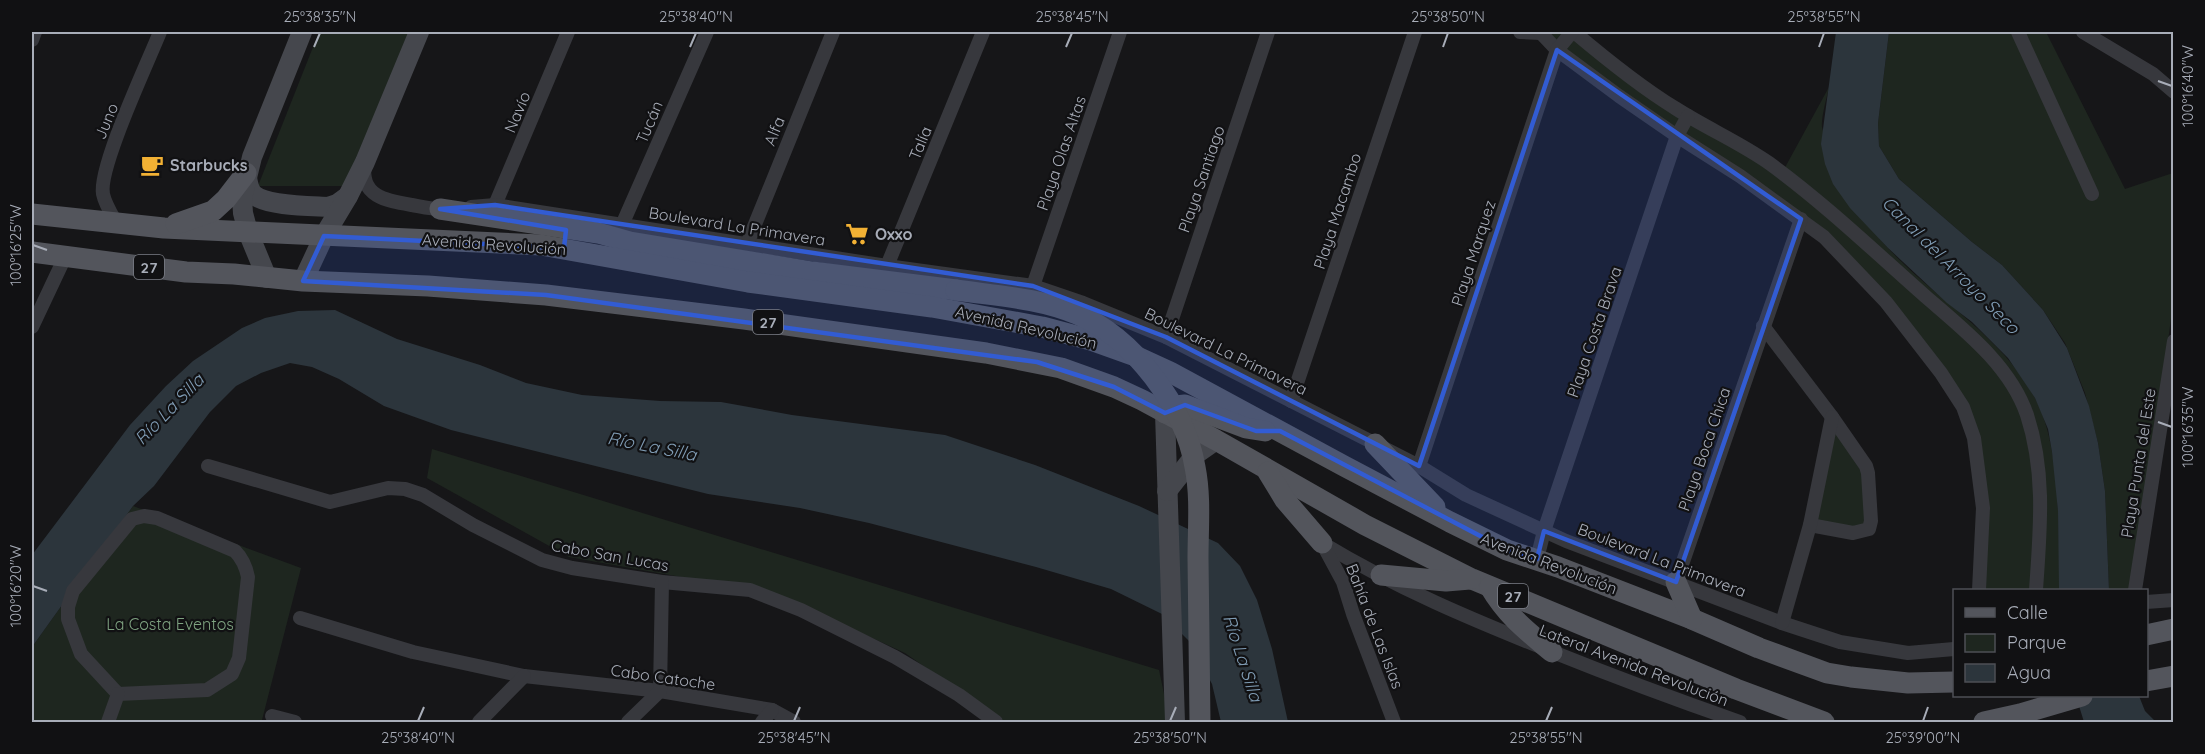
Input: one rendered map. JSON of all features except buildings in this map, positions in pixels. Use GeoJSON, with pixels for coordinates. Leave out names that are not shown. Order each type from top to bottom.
{"type":"FeatureCollection","features":[{"type":"Feature","properties":{"kind":"main road"},"geometry":{"type":"LineString","coordinates":[[267,278],[248,232],[242,198],[246,173],[302,32]]}},
{"type":"Feature","properties":{"kind":"main road"},"geometry":{"type":"LineString","coordinates":[[303,282],[324,236],[365,162],[419,32]]}},
{"type":"Feature","properties":{"kind":"main road"},"geometry":{"type":"LineString","coordinates":[[246,173],[248,185],[253,194],[269,201],[328,207],[348,196]]}},
{"type":"Feature","properties":{"kind":"main road"},"geometry":{"type":"LineString","coordinates":[[164,228],[213,211],[226,199],[246,173]]}},
{"type":"Feature","properties":{"kind":"main road"},"geometry":{"type":"LineString","coordinates":[[440,209],[598,233],[626,234],[812,272],[1031,301],[1069,311],[1106,330],[1137,356],[1149,370],[1172,406],[1190,445],[1198,486],[1200,723]]}},
{"type":"Feature","properties":{"kind":"main road","name":"Avenida Revolución"},"geometry":{"type":"LineString","coordinates":[[32,214],[164,228],[542,245],[748,282],[997,317],[1066,333],[1133,355],[1170,372],[1450,522],[1507,550],[1558,567],[1827,673],[1900,682],[1953,682]]}},
{"type":"Feature","properties":{"kind":"main road"},"geometry":{"type":"LineString","coordinates":[[542,245],[557,238],[626,234]]}},
{"type":"Feature","properties":{"kind":"main road","name":"Avenida Revolución"},"geometry":{"type":"LineString","coordinates":[[32,252],[186,272],[234,274],[303,282],[428,286],[546,296],[744,319],[995,354],[1037,362],[1114,387],[1166,413],[1210,443],[1481,583],[1824,723]]}},
{"type":"Feature","properties":{"kind":"main road"},"geometry":{"type":"LineString","coordinates":[[1175,723],[1166,413],[1176,406],[1185,405],[1256,431],[1280,431]]}},
{"type":"Feature","properties":{"kind":"main road"},"geometry":{"type":"LineString","coordinates":[[1167,491],[1189,462],[1210,443]]}},
{"type":"Feature","properties":{"kind":"main road"},"geometry":{"type":"LineString","coordinates":[[1375,444],[1450,522]]}},
{"type":"Feature","properties":{"kind":"main road"},"geometry":{"type":"LineString","coordinates":[[1268,471],[1285,500],[1322,543]]}},
{"type":"Feature","properties":{"kind":"main road"},"geometry":{"type":"LineString","coordinates":[[1381,575],[1481,583],[1511,618],[1552,652]]}},
{"type":"Feature","properties":{"kind":"main road"},"geometry":{"type":"LineString","coordinates":[[1676,582],[1692,619]]}},
{"type":"Feature","properties":{"kind":"main road"},"geometry":{"type":"LineString","coordinates":[[1984,723],[2076,697]]}},
{"type":"Feature","properties":{"kind":"street"},"geometry":{"type":"LineString","coordinates":[[32,40],[35,32]]}},
{"type":"Feature","properties":{"kind":"street","name":"Juno"},"geometry":{"type":"LineString","coordinates":[[117,224],[103,194],[104,176],[160,32]]}},
{"type":"Feature","properties":{"kind":"street","name":"Navío"},"geometry":{"type":"LineString","coordinates":[[495,205],[568,32]]}},
{"type":"Feature","properties":{"kind":"street","name":"Tucán"},"geometry":{"type":"LineString","coordinates":[[626,234],[707,32]]}},
{"type":"Feature","properties":{"kind":"street","name":"Alfa"},"geometry":{"type":"LineString","coordinates":[[747,244],[833,32]]}},
{"type":"Feature","properties":{"kind":"street","name":"Talía"},"geometry":{"type":"LineString","coordinates":[[887,266],[983,32]]}},
{"type":"Feature","properties":{"kind":"street","name":"Playa Olas Altas"},"geometry":{"type":"LineString","coordinates":[[1033,286],[1120,32]]}},
{"type":"Feature","properties":{"kind":"street","name":"Playa Santiago"},"geometry":{"type":"LineString","coordinates":[[1166,336],[1268,32]]}},
{"type":"Feature","properties":{"kind":"street","name":"Playa Macambo"},"geometry":{"type":"LineString","coordinates":[[1291,401],[1414,32]]}},
{"type":"Feature","properties":{"kind":"street"},"geometry":{"type":"LineString","coordinates":[[1520,32],[1540,32],[1557,50],[1677,136],[1740,176],[1801,219],[1824,237],[1886,302],[1941,373],[1963,407],[1974,438],[1981,490],[1982,544],[1979,589]]}},
{"type":"Feature","properties":{"kind":"street"},"geometry":{"type":"LineString","coordinates":[[1557,50],[1573,32],[1645,88],[1767,162],[1812,195],[1974,339],[2009,379],[2026,414],[2038,461],[2041,505],[2036,589]]}},
{"type":"Feature","properties":{"kind":"street"},"geometry":{"type":"LineString","coordinates":[[2020,32],[2092,194]]}},
{"type":"Feature","properties":{"kind":"street"},"geometry":{"type":"LineString","coordinates":[[2083,32],[2154,74],[2174,92]]}},
{"type":"Feature","properties":{"kind":"street","name":"Playa Marquez"},"geometry":{"type":"LineString","coordinates":[[1419,466],[1557,50]]}},
{"type":"Feature","properties":{"kind":"street","name":"Playa Costa Brava"},"geometry":{"type":"LineString","coordinates":[[1537,560],[1544,531],[1677,136],[1688,116]]}},
{"type":"Feature","properties":{"kind":"street","name":"Boulevard La Primavera"},"geometry":{"type":"LineString","coordinates":[[365,162],[366,183],[379,197],[389,202],[440,209],[495,205],[626,234],[747,244],[1033,286],[1166,336],[1419,466],[1466,495],[1566,541],[1782,623],[1840,642],[1891,652],[1926,653],[1953,649]]}},
{"type":"Feature","properties":{"kind":"street","name":"Playa Boca Chica"},"geometry":{"type":"LineString","coordinates":[[1676,582],[1801,219]]}},
{"type":"Feature","properties":{"kind":"street"},"geometry":{"type":"LineString","coordinates":[[32,327],[65,257]]}},
{"type":"Feature","properties":{"kind":"street"},"geometry":{"type":"LineString","coordinates":[[1763,326],[1832,417],[1866,466],[1868,474],[1871,521],[1869,529],[1853,533],[1810,525]]}},
{"type":"Feature","properties":{"kind":"street","name":"Playa Punta del Este"},"geometry":{"type":"LineString","coordinates":[[2135,589],[2174,341]]}},
{"type":"Feature","properties":{"kind":"street"},"geometry":{"type":"LineString","coordinates":[[1782,623],[1810,525],[1832,417]]}},
{"type":"Feature","properties":{"kind":"street","name":"Cabo San Lucas"},"geometry":{"type":"LineString","coordinates":[[208,466],[330,502],[388,488],[405,489],[423,495],[473,525],[542,560],[573,568],[662,582],[750,590],[801,610],[895,657],[958,695],[996,723]]}},
{"type":"Feature","properties":{"kind":"street"},"geometry":{"type":"LineString","coordinates":[[139,517],[157,518],[235,551],[240,556],[248,577],[238,658],[232,674],[207,690],[118,694],[81,654],[74,639],[68,619],[72,591],[132,519],[139,517]]}},
{"type":"Feature","properties":{"kind":"street"},"geometry":{"type":"LineString","coordinates":[[1558,567],[1566,541]]}},
{"type":"Feature","properties":{"kind":"street","name":"Lateral Avenida Revolución"},"geometry":{"type":"LineString","coordinates":[[1322,543],[1461,616],[1640,687],[1740,723]]}},
{"type":"Feature","properties":{"kind":"street","name":"Bahía de Las Islas"},"geometry":{"type":"LineString","coordinates":[[1322,543],[1343,582],[1394,723]]}},
{"type":"Feature","properties":{"kind":"street"},"geometry":{"type":"LineString","coordinates":[[628,723],[660,691],[662,582]]}},
{"type":"Feature","properties":{"kind":"street"},"geometry":{"type":"LineString","coordinates":[[2148,602],[2174,600]]}},
{"type":"Feature","properties":{"kind":"street","name":"Cabo Catoche"},"geometry":{"type":"LineString","coordinates":[[300,618],[413,652],[524,676],[660,691],[772,710],[795,723]]}},
{"type":"Feature","properties":{"kind":"street"},"geometry":{"type":"LineString","coordinates":[[479,723],[524,676]]}},
{"type":"Feature","properties":{"kind":"street"},"geometry":{"type":"LineString","coordinates":[[108,723],[118,694]]}},
{"type":"Feature","properties":{"kind":"street"},"geometry":{"type":"LineString","coordinates":[[762,723],[772,710]]}},
{"type":"Feature","properties":{"kind":"street"},"geometry":{"type":"LineString","coordinates":[[272,716],[295,723]]}},
{"type":"Feature","properties":{"kind":"highlighted area"},"geometry":{"type":"Polygon","coordinates":[[[1557,50],[1801,219],[1676,582],[1544,531],[1537,559],[1507,550],[1280,431],[1256,431],[1185,405],[1165,413],[1114,387],[1037,362],[546,295],[303,281],[324,236],[564,248],[566,230],[440,209],[495,205],[1033,286],[1166,337],[1419,466],[1557,50]]]}},
{"type":"Feature","properties":{"kind":"green space"},"geometry":{"type":"Polygon","coordinates":[[[319,32],[414,32],[351,186],[258,186],[319,32]]]}},
{"type":"Feature","properties":{"kind":"green space"},"geometry":{"type":"Polygon","coordinates":[[[1540,32],[1574,32],[1645,88],[1782,173],[1829,87],[1822,127],[1871,227],[1915,274],[1981,331],[2019,374],[2035,398],[2044,418],[2054,466],[2060,589],[1979,589],[1983,508],[1963,407],[1824,237],[1540,32]]]}},
{"type":"Feature","properties":{"kind":"green space"},"geometry":{"type":"Polygon","coordinates":[[[1889,32],[2046,32],[2125,189],[2173,173],[2173,303],[2139,589],[2109,589],[2105,491],[2098,443],[2085,393],[2065,343],[2043,310],[2002,265],[1899,179],[1879,146],[1878,123],[1889,32]]]}},
{"type":"Feature","properties":{"kind":"green space"},"geometry":{"type":"Polygon","coordinates":[[[1832,417],[1866,466],[1869,529],[1810,525],[1832,417]]]}},
{"type":"Feature","properties":{"kind":"green space"},"geometry":{"type":"Polygon","coordinates":[[[432,449],[1159,670],[1170,722],[1003,722],[905,653],[776,594],[569,557],[427,478],[432,449]]]}},
{"type":"Feature","properties":{"kind":"green space","name":"La Costa Eventos"},"geometry":{"type":"Polygon","coordinates":[[[133,506],[301,568],[262,720],[268,722],[32,722],[32,647],[133,506]]]}},
{"type":"Feature","properties":{"kind":"water","name":"Canal del Arroyo Seco"},"geometry":{"type":"Polygon","coordinates":[[[1836,32],[1889,32],[1878,123],[1879,146],[1899,179],[2002,265],[2043,310],[2067,348],[2089,406],[2098,443],[2105,491],[2109,589],[2059,589],[2058,511],[2052,452],[2048,429],[2035,398],[2008,358],[1972,322],[1947,303],[1888,248],[1850,208],[1833,184],[1825,164],[1821,144],[1836,32]]]}},
{"type":"Feature","properties":{"kind":"water","name":"Río La Silla"},"geometry":{"type":"Polygon","coordinates":[[[335,310],[397,339],[480,365],[526,383],[582,395],[660,401],[721,402],[792,415],[945,435],[1035,465],[1139,506],[1218,543],[1240,566],[1257,600],[1272,649],[1288,722],[1221,722],[1212,684],[1190,642],[1162,614],[1111,589],[869,523],[800,508],[708,494],[451,430],[384,406],[339,379],[312,367],[290,363],[261,373],[236,386],[210,412],[154,486],[133,506],[32,647],[32,555],[130,425],[193,361],[242,328],[265,318],[298,311],[335,310]]]}},
{"type":"Feature","properties":{"kind":"water"},"geometry":{"type":"Polygon","coordinates":[[[2076,697],[2139,697],[2145,711],[2156,722],[2084,722],[2076,697]]]}},
{"type":"Feature","properties":{"kind":"place","name":"Starbucks"},"geometry":{"type":"Point","coordinates":[152,165]}},
{"type":"Feature","properties":{"kind":"place","name":"Oxxo"},"geometry":{"type":"Point","coordinates":[857,234]}}]}
